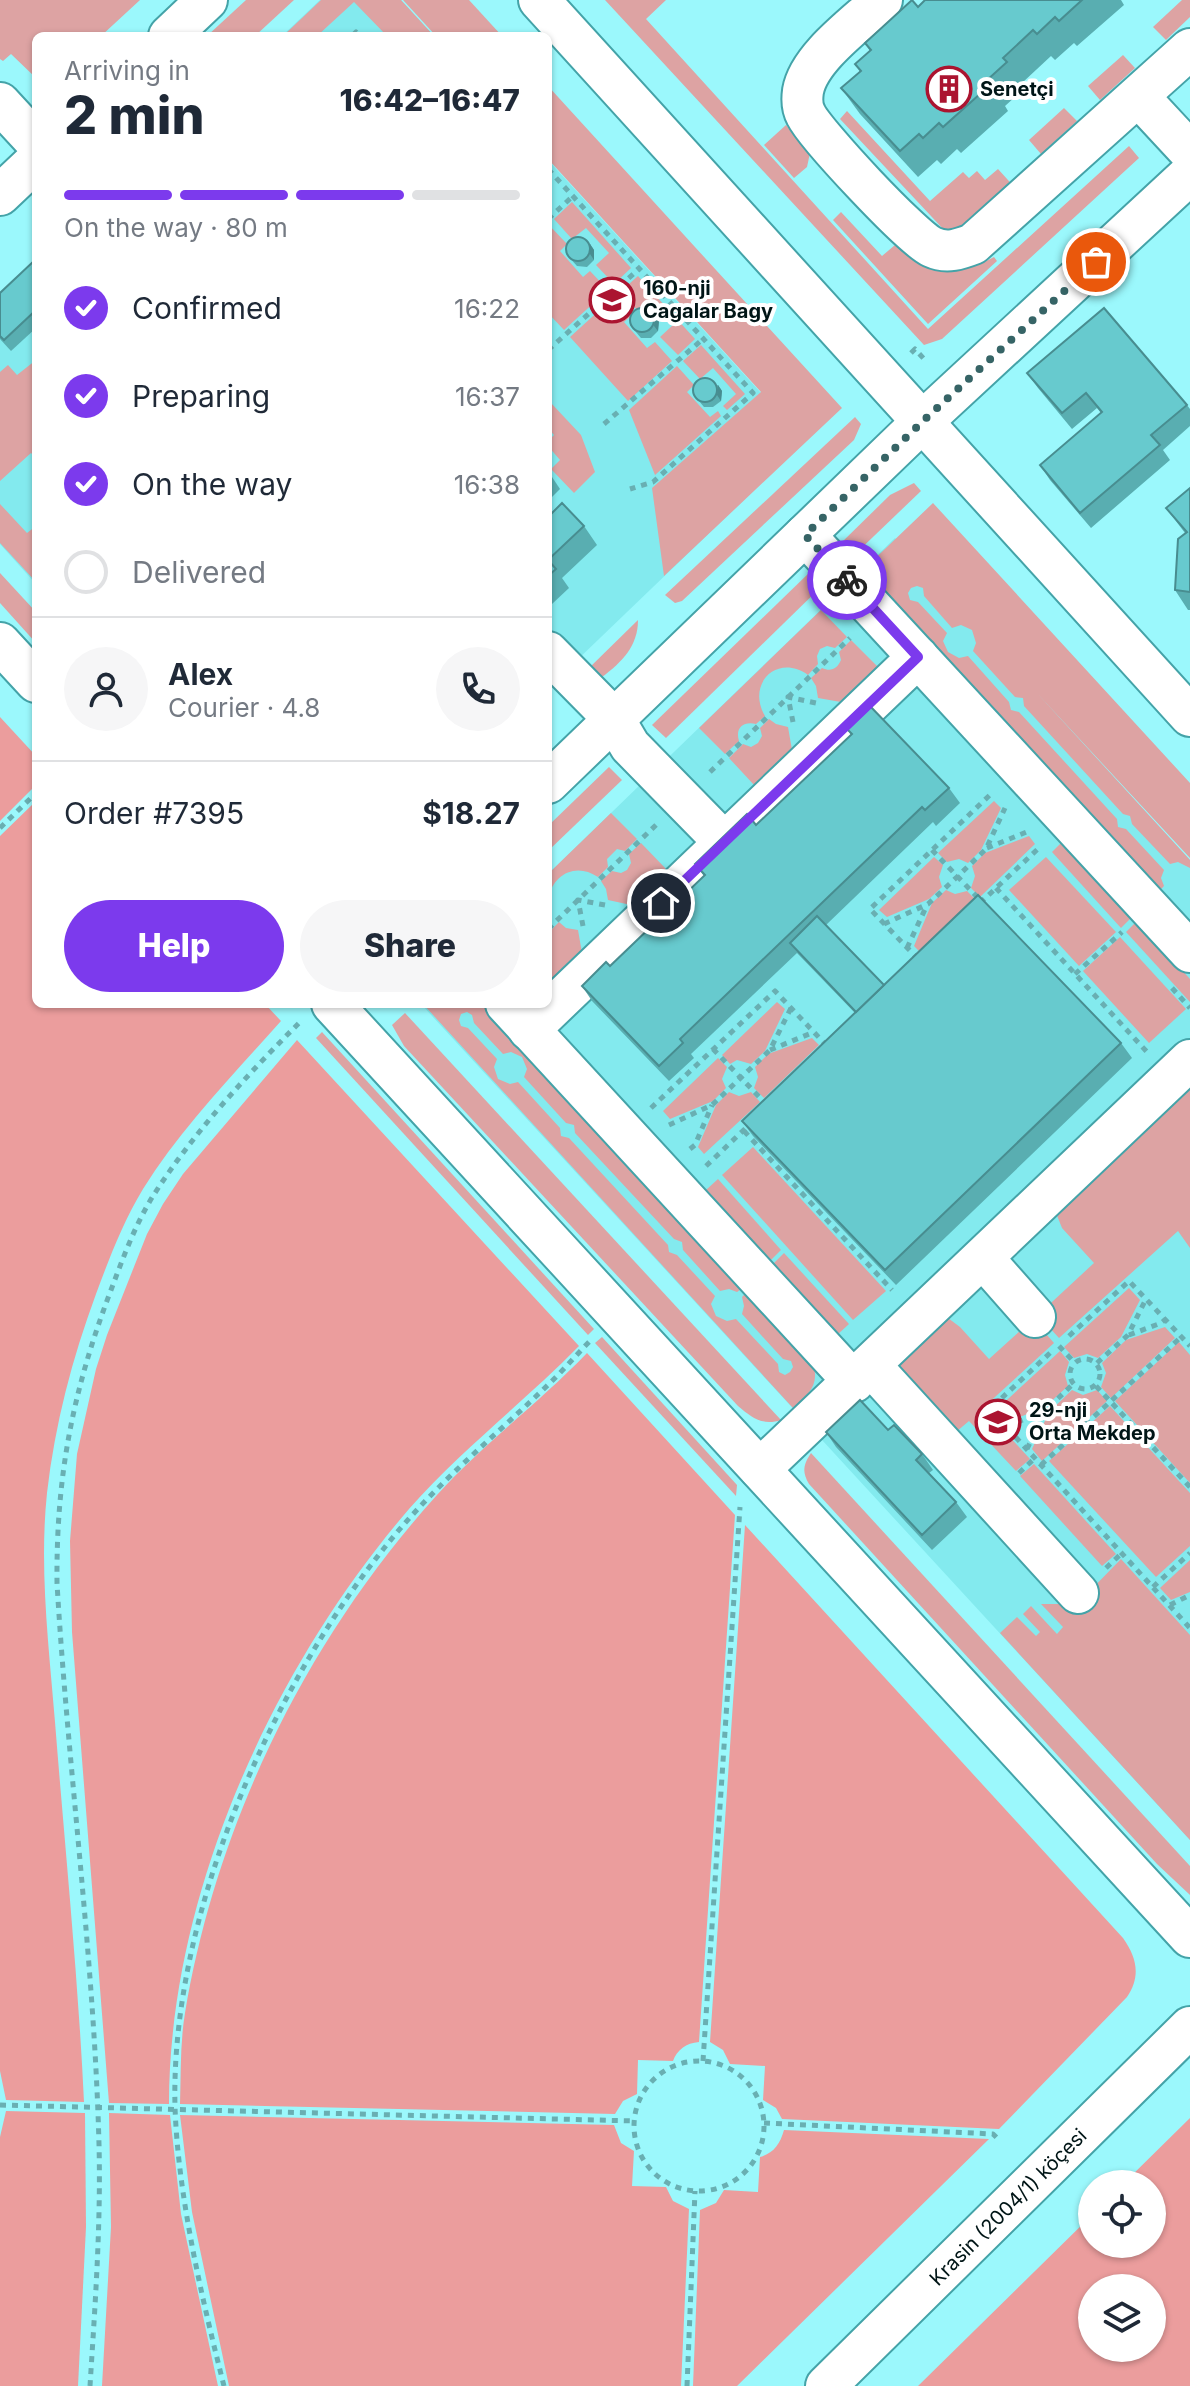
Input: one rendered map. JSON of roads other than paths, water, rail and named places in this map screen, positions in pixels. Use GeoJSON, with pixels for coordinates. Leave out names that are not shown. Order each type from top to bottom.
{"type":"FeatureCollection","features":[{"type":"Feature","properties":{"kind":"street"},"geometry":{"type":"LineString","coordinates":[[173,32],[207,0]]}},
{"type":"Feature","properties":{"kind":"street"},"geometry":{"type":"LineString","coordinates":[[539,0],[1190,716]]}},
{"type":"Feature","properties":{"kind":"street"},"geometry":{"type":"LineString","coordinates":[[882,0],[808,73],[802,93],[804,112],[816,132],[901,221],[932,247],[955,251],[973,244],[1190,49]]}},
{"type":"Feature","properties":{"kind":"street"},"geometry":{"type":"LineString","coordinates":[[1139,97],[1190,152]]}},
{"type":"Feature","properties":{"kind":"street"},"geometry":{"type":"LineString","coordinates":[[0,103],[32,138]]}},
{"type":"Feature","properties":{"kind":"street"},"geometry":{"type":"LineString","coordinates":[[0,195],[32,165]]}},
{"type":"Feature","properties":{"kind":"street"},"geometry":{"type":"LineString","coordinates":[[552,779],[923,421],[1190,174]]}},
{"type":"Feature","properties":{"kind":"street"},"geometry":{"type":"LineString","coordinates":[[805,535],[1190,952]]}},
{"type":"Feature","properties":{"kind":"street"},"geometry":{"type":"LineString","coordinates":[[0,643],[32,678]]}},
{"type":"Feature","properties":{"kind":"street"},"geometry":{"type":"LineString","coordinates":[[552,656],[614,719],[630,746],[725,843]]}},
{"type":"Feature","properties":{"kind":"street"},"geometry":{"type":"LineString","coordinates":[[552,988],[725,843],[918,657]]}},
{"type":"Feature","properties":{"kind":"street"},"geometry":{"type":"LineString","coordinates":[[317,1012],[751,1485],[1190,1937]]}},
{"type":"Feature","properties":{"kind":"street"},"geometry":{"type":"LineString","coordinates":[[518,1017],[1078,1593]]}},
{"type":"Feature","properties":{"kind":"street"},"geometry":{"type":"LineString","coordinates":[[751,1485],[862,1374],[1190,1060]]}},
{"type":"Feature","properties":{"kind":"street"},"geometry":{"type":"LineString","coordinates":[[983,1258],[1047,1331]]}},
{"type":"Feature","properties":{"kind":"street","name":"Krasin (2004/1) köçesi"},"geometry":{"type":"LineString","coordinates":[[826,2386],[1190,2027]]}},
{"type":"Feature","properties":{"kind":"place","name":"Senetçi"},"geometry":{"type":"Point","coordinates":[949,89]}},
{"type":"Feature","properties":{"kind":"place","name":"160-nji Cagalar Bagy"},"geometry":{"type":"Point","coordinates":[612,300]}},
{"type":"Feature","properties":{"kind":"place","name":"29-nji Orta Mekdep"},"geometry":{"type":"Point","coordinates":[998,1422]}}]}
